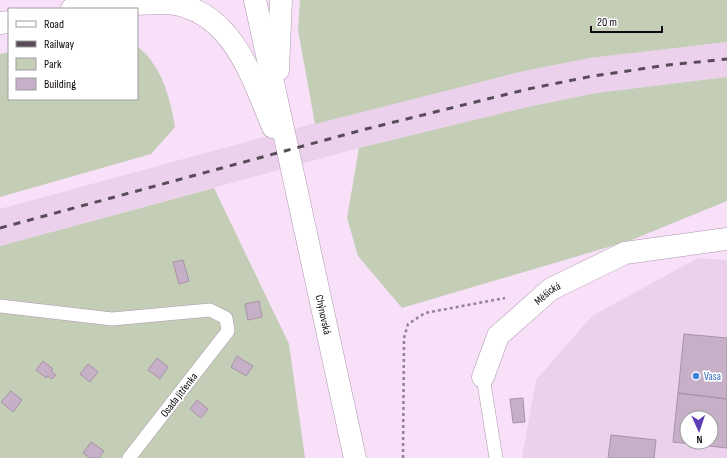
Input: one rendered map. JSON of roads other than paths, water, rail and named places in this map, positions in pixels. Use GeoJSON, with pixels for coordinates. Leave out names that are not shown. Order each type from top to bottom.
{"type":"FeatureCollection","features":[{"type":"Feature","properties":{"kind":"main road"},"geometry":{"type":"LineString","coordinates":[[88,5],[127,0]]}},
{"type":"Feature","properties":{"kind":"main road"},"geometry":{"type":"LineString","coordinates":[[255,0],[292,170]]}},
{"type":"Feature","properties":{"kind":"main road"},"geometry":{"type":"LineString","coordinates":[[277,97],[281,0]]}},
{"type":"Feature","properties":{"kind":"main road"},"geometry":{"type":"LineString","coordinates":[[88,5],[169,3],[182,5],[205,14],[224,32],[242,56],[292,170]]}},
{"type":"Feature","properties":{"kind":"main road","name":"Chýnovská"},"geometry":{"type":"LineString","coordinates":[[292,170],[355,458]]}},
{"type":"Feature","properties":{"kind":"main road","name":"Měšická"},"geometry":{"type":"LineString","coordinates":[[483,377],[498,336],[551,289],[625,253],[727,239]]}},
{"type":"Feature","properties":{"kind":"lane","name":"Osada Jitřenka"},"geometry":{"type":"LineString","coordinates":[[0,306],[112,319],[210,310],[226,318],[228,331],[129,458]]}},
{"type":"Feature","properties":{"kind":"lane","name":"Měšická"},"geometry":{"type":"LineString","coordinates":[[483,377],[496,458]]}},
{"type":"Feature","properties":{"kind":"railway"},"geometry":{"type":"LineString","coordinates":[[0,228],[366,129],[528,89],[593,76],[668,65],[727,59]]}},
{"type":"Feature","properties":{"kind":"place","name":"Vasa"},"geometry":{"type":"Point","coordinates":[696,376]}}]}
